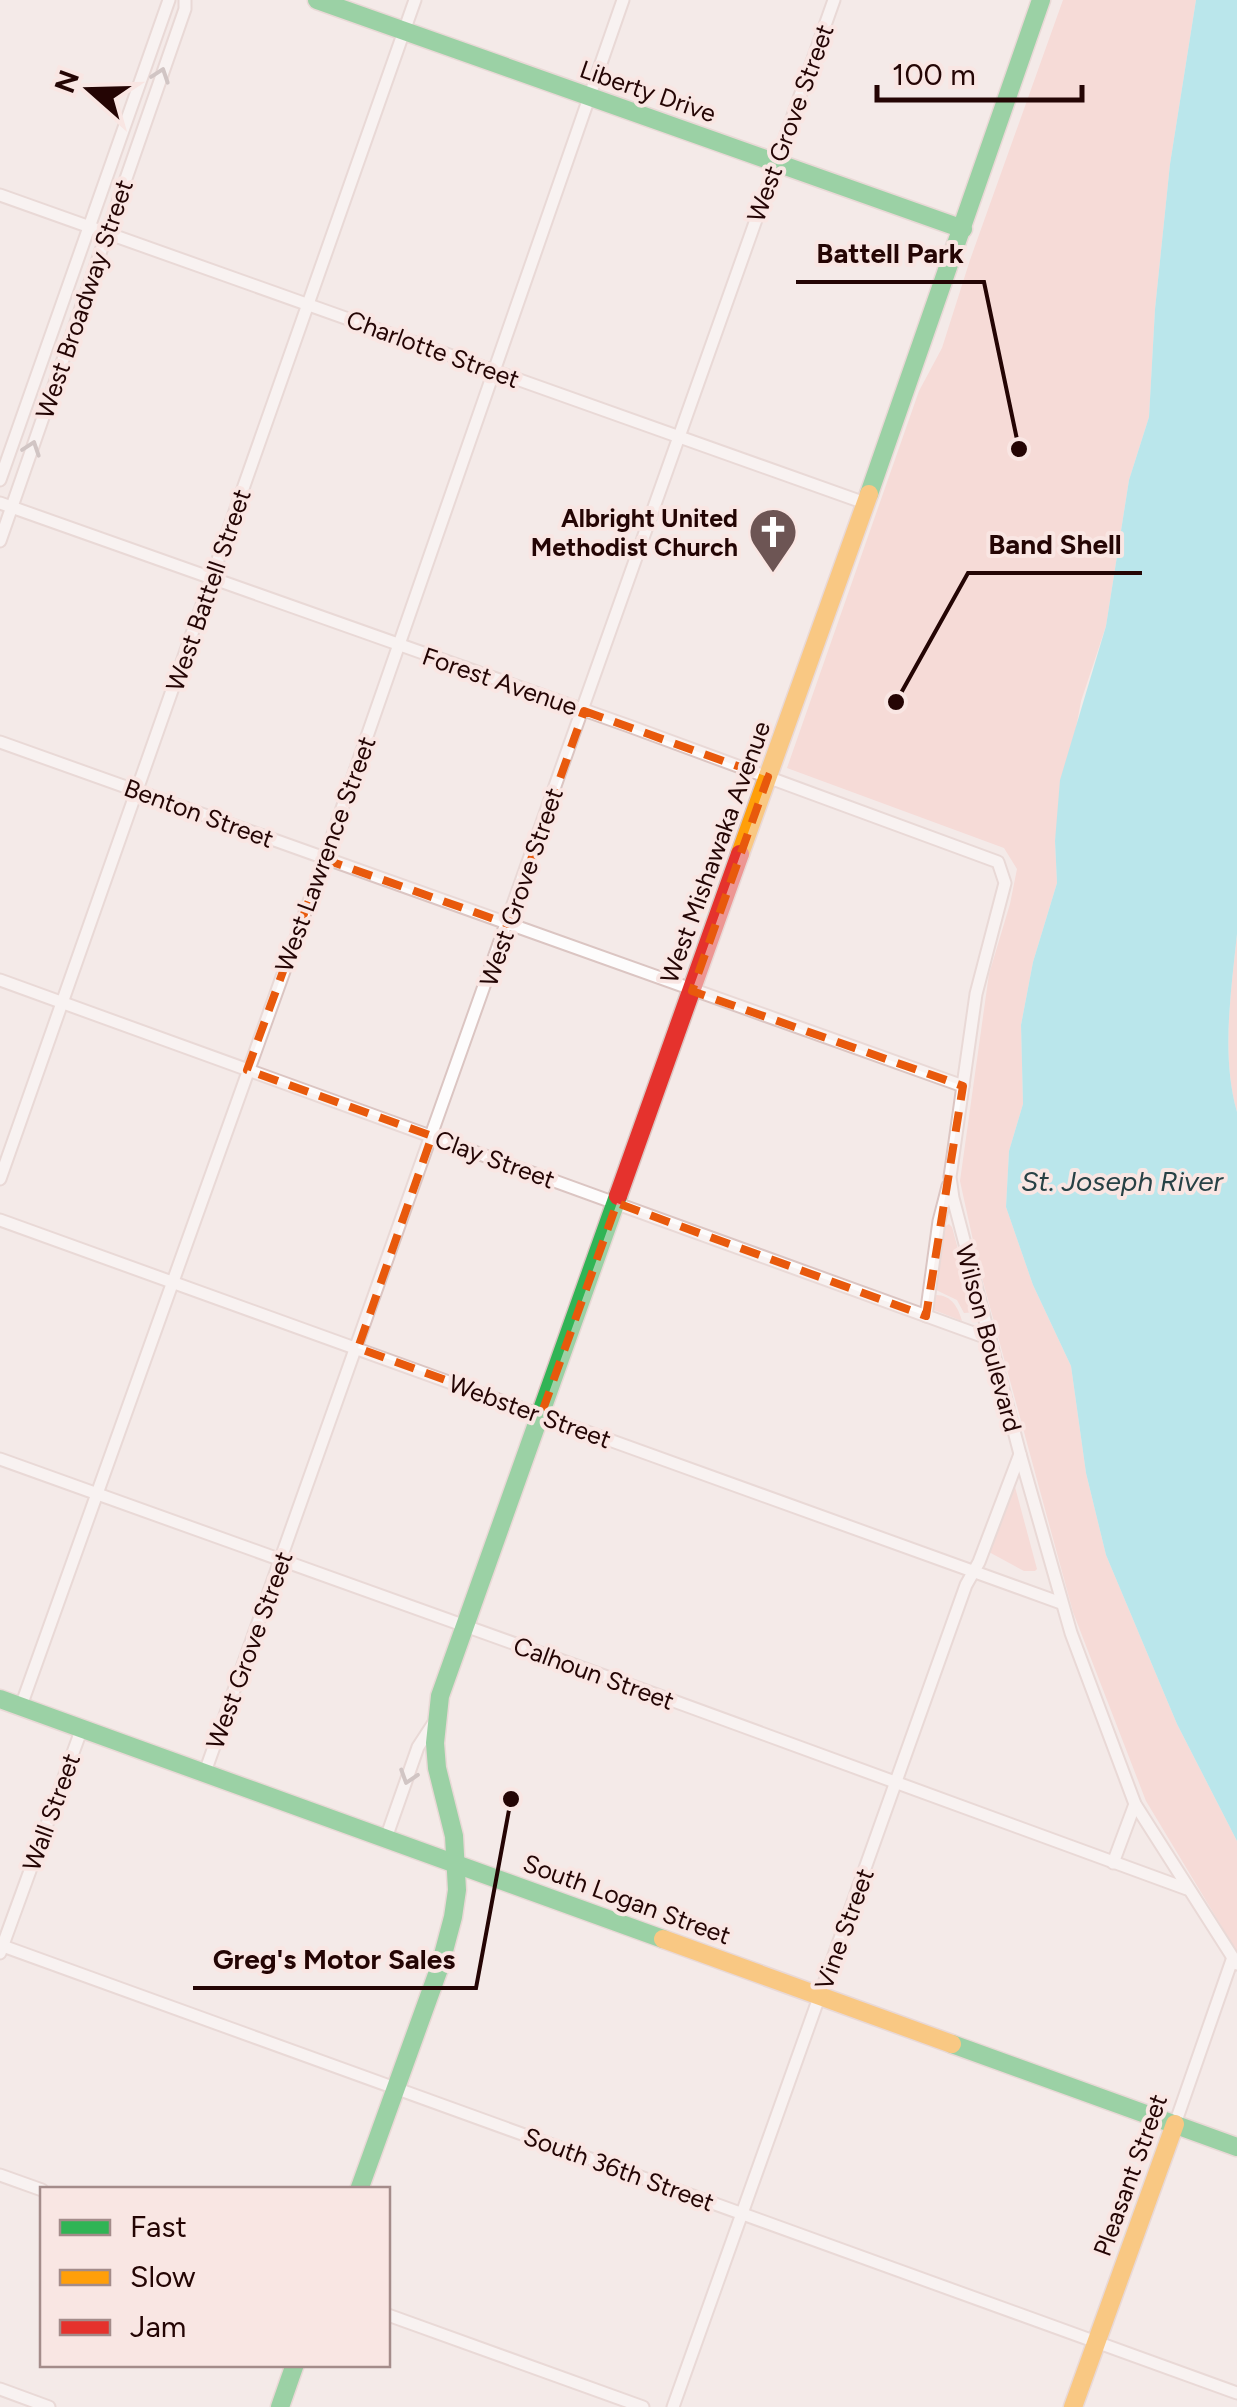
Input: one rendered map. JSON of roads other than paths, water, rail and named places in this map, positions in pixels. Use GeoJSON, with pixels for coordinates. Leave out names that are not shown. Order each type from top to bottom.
{"type":"FeatureCollection","features":[{"type":"Feature","properties":{"kind":"main road","name":"Liberty Drive"},"geometry":{"type":"LineString","coordinates":[[317,0],[963,229]]}},
{"type":"Feature","properties":{"kind":"main road","name":"West Mishawaka Avenue"},"geometry":{"type":"LineString","coordinates":[[359,2187],[448,1938],[457,1890],[454,1836],[437,1768],[440,1696],[866,503],[1041,0]]}},
{"type":"Feature","properties":{"kind":"main road","name":"South Logan Street"},"geometry":{"type":"LineString","coordinates":[[0,1699],[1237,2147]]}},
{"type":"Feature","properties":{"kind":"main road","name":"Pleasant Street"},"geometry":{"type":"LineString","coordinates":[[1073,2407],[1175,2124]]}},
{"type":"Feature","properties":{"kind":"main road"},"geometry":{"type":"LineString","coordinates":[[280,2407],[294,2367]]}},
{"type":"Feature","properties":{"kind":"street","name":"West Broadway Street"},"geometry":{"type":"LineString","coordinates":[[0,480],[169,0]]}},
{"type":"Feature","properties":{"kind":"street","name":"West Broadway Street"},"geometry":{"type":"LineString","coordinates":[[0,540],[6,506],[106,233],[185,0]]}},
{"type":"Feature","properties":{"kind":"street","name":"West Battell Street"},"geometry":{"type":"LineString","coordinates":[[0,1179],[415,0]]}},
{"type":"Feature","properties":{"kind":"street","name":"West Lawrence Street"},"geometry":{"type":"LineString","coordinates":[[21,1706],[324,858],[623,0]]}},
{"type":"Feature","properties":{"kind":"street","name":"West Grove Street"},"geometry":{"type":"LineString","coordinates":[[205,1772],[834,0]]}},
{"type":"Feature","properties":{"kind":"street","name":"Charlotte Street"},"geometry":{"type":"LineString","coordinates":[[0,194],[866,503]]}},
{"type":"Feature","properties":{"kind":"street","name":"Forest Avenue"},"geometry":{"type":"LineString","coordinates":[[6,506],[768,776],[998,862]]}},
{"type":"Feature","properties":{"kind":"street","name":"Benton Street"},"geometry":{"type":"LineString","coordinates":[[0,742],[963,1086]]}},
{"type":"Feature","properties":{"kind":"street","name":"Wilson Boulevard"},"geometry":{"type":"LineString","coordinates":[[998,862],[1005,883],[982,964],[950,1177],[1061,1603],[1135,1804],[1235,1962]]}},
{"type":"Feature","properties":{"kind":"street","name":"Clay Street"},"geometry":{"type":"LineString","coordinates":[[0,980],[990,1340]]}},
{"type":"Feature","properties":{"kind":"street"},"geometry":{"type":"LineString","coordinates":[[926,1316],[939,1220],[950,1177]]}},
{"type":"Feature","properties":{"kind":"street","name":"Webster Street"},"geometry":{"type":"LineString","coordinates":[[0,1220],[1061,1603]]}},
{"type":"Feature","properties":{"kind":"street","name":"Vine Street"},"geometry":{"type":"LineString","coordinates":[[673,2407],[973,1572],[1020,1454]]}},
{"type":"Feature","properties":{"kind":"street","name":"Calhoun Street"},"geometry":{"type":"LineString","coordinates":[[0,1459],[1188,1889]]}},
{"type":"Feature","properties":{"kind":"street","name":"West Mishawaka Avenue"},"geometry":{"type":"LineString","coordinates":[[386,1838],[418,1747],[436,1721]]}},
{"type":"Feature","properties":{"kind":"street","name":"Wall Street"},"geometry":{"type":"LineString","coordinates":[[1,1948],[82,1728]]}},
{"type":"Feature","properties":{"kind":"street"},"geometry":{"type":"LineString","coordinates":[[1113,1863],[1135,1804]]}},
{"type":"Feature","properties":{"kind":"street","name":"South 36th Street"},"geometry":{"type":"LineString","coordinates":[[1,1948],[1237,2393]]}},
{"type":"Feature","properties":{"kind":"street","name":"Pleasant Street"},"geometry":{"type":"LineString","coordinates":[[1175,2124],[1235,1962]]}},
{"type":"Feature","properties":{"kind":"street"},"geometry":{"type":"LineString","coordinates":[[0,2174],[40,2189]]}},
{"type":"Feature","properties":{"kind":"street"},"geometry":{"type":"LineString","coordinates":[[390,2316],[643,2407]]}},
{"type":"Feature","properties":{"kind":"street"},"geometry":{"type":"LineString","coordinates":[[0,2390],[49,2407]]}},
{"type":"Feature","properties":{"kind":"water","name":"St. Joseph River"},"geometry":{"type":"Polygon","coordinates":[[[1196,0],[1237,0],[1237,934],[1228,1046],[1237,1112],[1237,1841],[1177,1724],[1106,1555],[1086,1473],[1071,1366],[1033,1285],[1006,1207],[1009,1151],[1023,1104],[1021,1025],[1033,962],[1057,883],[1055,841],[1060,780],[1106,626],[1129,480],[1149,417],[1170,164],[1196,0]]]}},
{"type":"Feature","properties":{"kind":"place","name":"Battell Park"},"geometry":{"type":"Point","coordinates":[1019,449]}},
{"type":"Feature","properties":{"kind":"place","name":"Albright United Methodist Church"},"geometry":{"type":"Point","coordinates":[773,574]}},
{"type":"Feature","properties":{"kind":"place","name":"Band Shell"},"geometry":{"type":"Point","coordinates":[896,702]}},
{"type":"Feature","properties":{"kind":"place","name":"Greg's Motor Sales"},"geometry":{"type":"Point","coordinates":[511,1799]}}]}
